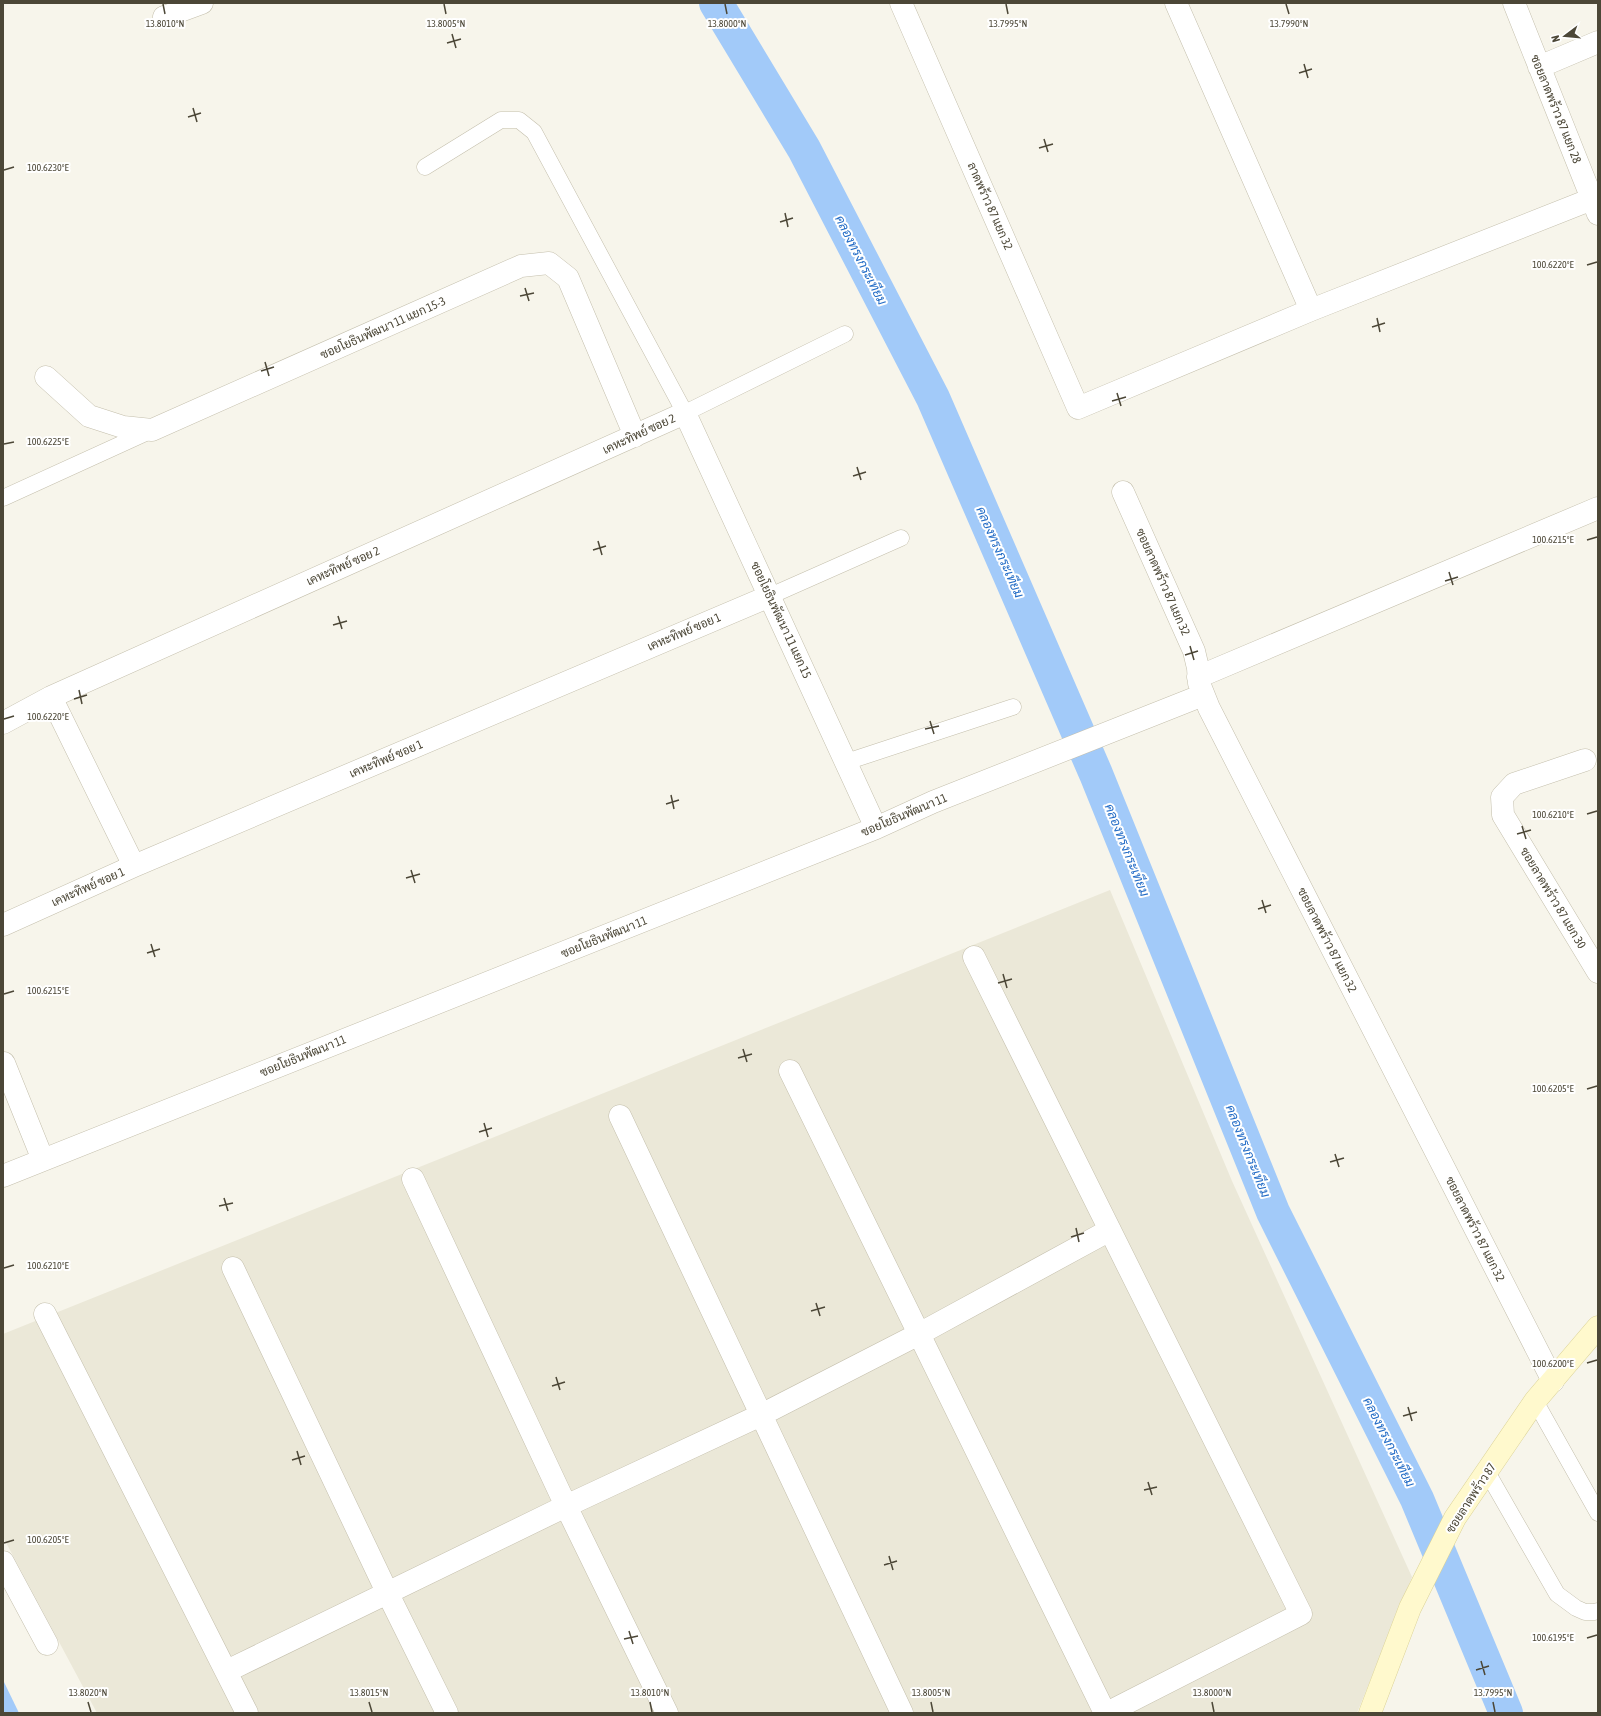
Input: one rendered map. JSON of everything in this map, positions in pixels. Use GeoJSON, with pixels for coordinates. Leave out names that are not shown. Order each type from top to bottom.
{"type":"FeatureCollection","features":[{"type":"Feature","properties":{"kind":"street"},"geometry":{"type":"LineString","coordinates":[[164,17],[202,3]]}},
{"type":"Feature","properties":{"kind":"street","name":"ลาดพร้าว 87 แยก 32"},"geometry":{"type":"LineString","coordinates":[[901,3],[1078,408],[1311,310]]}},
{"type":"Feature","properties":{"kind":"street"},"geometry":{"type":"LineString","coordinates":[[1176,3],[1311,310],[1595,207]]}},
{"type":"Feature","properties":{"kind":"street","name":"ซอยลาดพร้าว 87 แยก 28"},"geometry":{"type":"LineString","coordinates":[[1514,3],[1595,207]]}},
{"type":"Feature","properties":{"kind":"street"},"geometry":{"type":"LineString","coordinates":[[1540,67],[1598,42]]}},
{"type":"Feature","properties":{"kind":"street","name":"ซอยโยธินพัฒนา 11 แยก 15-3"},"geometry":{"type":"LineString","coordinates":[[46,377],[89,416],[123,427],[152,430],[521,266],[549,263],[568,278],[636,436]]}},
{"type":"Feature","properties":{"kind":"street","name":"เคหะทิพย์ ซอย 2"},"geometry":{"type":"LineString","coordinates":[[3,722],[51,697],[685,413]]}},
{"type":"Feature","properties":{"kind":"street","name":"ซอยโยธินพัฒนา 11 แยก 15"},"geometry":{"type":"LineString","coordinates":[[685,413],[876,828]]}},
{"type":"Feature","properties":{"kind":"street","name":"ซอยลาดพร้าว 87 แยก 32"},"geometry":{"type":"LineString","coordinates":[[1123,492],[1194,651],[1201,686],[1553,1381]]}},
{"type":"Feature","properties":{"kind":"street","name":"ซอยโยธินพัฒนา 11"},"geometry":{"type":"LineString","coordinates":[[3,1176],[876,828],[933,802],[1103,734],[1201,686],[1598,508]]}},
{"type":"Feature","properties":{"kind":"street","name":"เคหะทิพย์ ซอย 1"},"geometry":{"type":"LineString","coordinates":[[3,925],[134,866],[770,596]]}},
{"type":"Feature","properties":{"kind":"street"},"geometry":{"type":"LineString","coordinates":[[51,697],[134,866]]}},
{"type":"Feature","properties":{"kind":"street","name":"ซอยลาดพร้าว 87 แยก 30"},"geometry":{"type":"LineString","coordinates":[[1585,760],[1514,784],[1502,798],[1503,815],[1598,972]]}},
{"type":"Feature","properties":{"kind":"street"},"geometry":{"type":"LineString","coordinates":[[790,1071],[1106,1713],[1301,1614],[974,957]]}},
{"type":"Feature","properties":{"kind":"street"},"geometry":{"type":"LineString","coordinates":[[4,1063],[44,1160]]}},
{"type":"Feature","properties":{"kind":"street"},"geometry":{"type":"LineString","coordinates":[[620,1116],[902,1713]]}},
{"type":"Feature","properties":{"kind":"street"},"geometry":{"type":"LineString","coordinates":[[413,1180],[566,1506],[666,1713]]}},
{"type":"Feature","properties":{"kind":"street"},"geometry":{"type":"LineString","coordinates":[[227,1671],[566,1506],[761,1415],[919,1334],[1110,1230]]}},
{"type":"Feature","properties":{"kind":"street"},"geometry":{"type":"LineString","coordinates":[[233,1268],[387,1592],[447,1713]]}},
{"type":"Feature","properties":{"kind":"street"},"geometry":{"type":"LineString","coordinates":[[45,1314],[247,1713]]}},
{"type":"Feature","properties":{"kind":"street","name":"ซอยลาดพร้าว 87"},"geometry":{"type":"LineString","coordinates":[[1370,1713],[1410,1608],[1455,1518],[1535,1401],[1598,1327]]}},
{"type":"Feature","properties":{"kind":"street"},"geometry":{"type":"LineString","coordinates":[[3,1562],[47,1644]]}},
{"type":"Feature","properties":{"kind":"lane"},"geometry":{"type":"LineString","coordinates":[[425,167],[501,120],[518,120],[534,132],[685,413],[845,334]]}},
{"type":"Feature","properties":{"kind":"lane"},"geometry":{"type":"LineString","coordinates":[[3,498],[152,430]]}},
{"type":"Feature","properties":{"kind":"lane"},"geometry":{"type":"LineString","coordinates":[[770,596],[901,538]]}},
{"type":"Feature","properties":{"kind":"lane"},"geometry":{"type":"LineString","coordinates":[[846,762],[1013,707]]}},
{"type":"Feature","properties":{"kind":"lane"},"geometry":{"type":"LineString","coordinates":[[1535,1401],[1598,1513]]}},
{"type":"Feature","properties":{"kind":"lane"},"geometry":{"type":"LineString","coordinates":[[1487,1472],[1557,1594],[1584,1612],[1598,1611]]}},
{"type":"Feature","properties":{"kind":"shaded area"},"geometry":{"type":"Polygon","coordinates":[[[1110,890],[1232,1181],[1412,1577],[1357,1713],[97,1713],[3,1537],[3,1334],[1110,890]]]}},
{"type":"Feature","properties":{"kind":"water"},"geometry":{"type":"Polygon","coordinates":[[[3,1680],[19,1713],[3,1713],[3,1680]]]}},
{"type":"Feature","properties":{"kind":"waterway","name":"คลองทรงกระเทียม"},"geometry":{"type":"LineString","coordinates":[[716,3],[804,149],[933,398],[1096,774],[1273,1212],[1417,1499],[1506,1713]]}}]}
